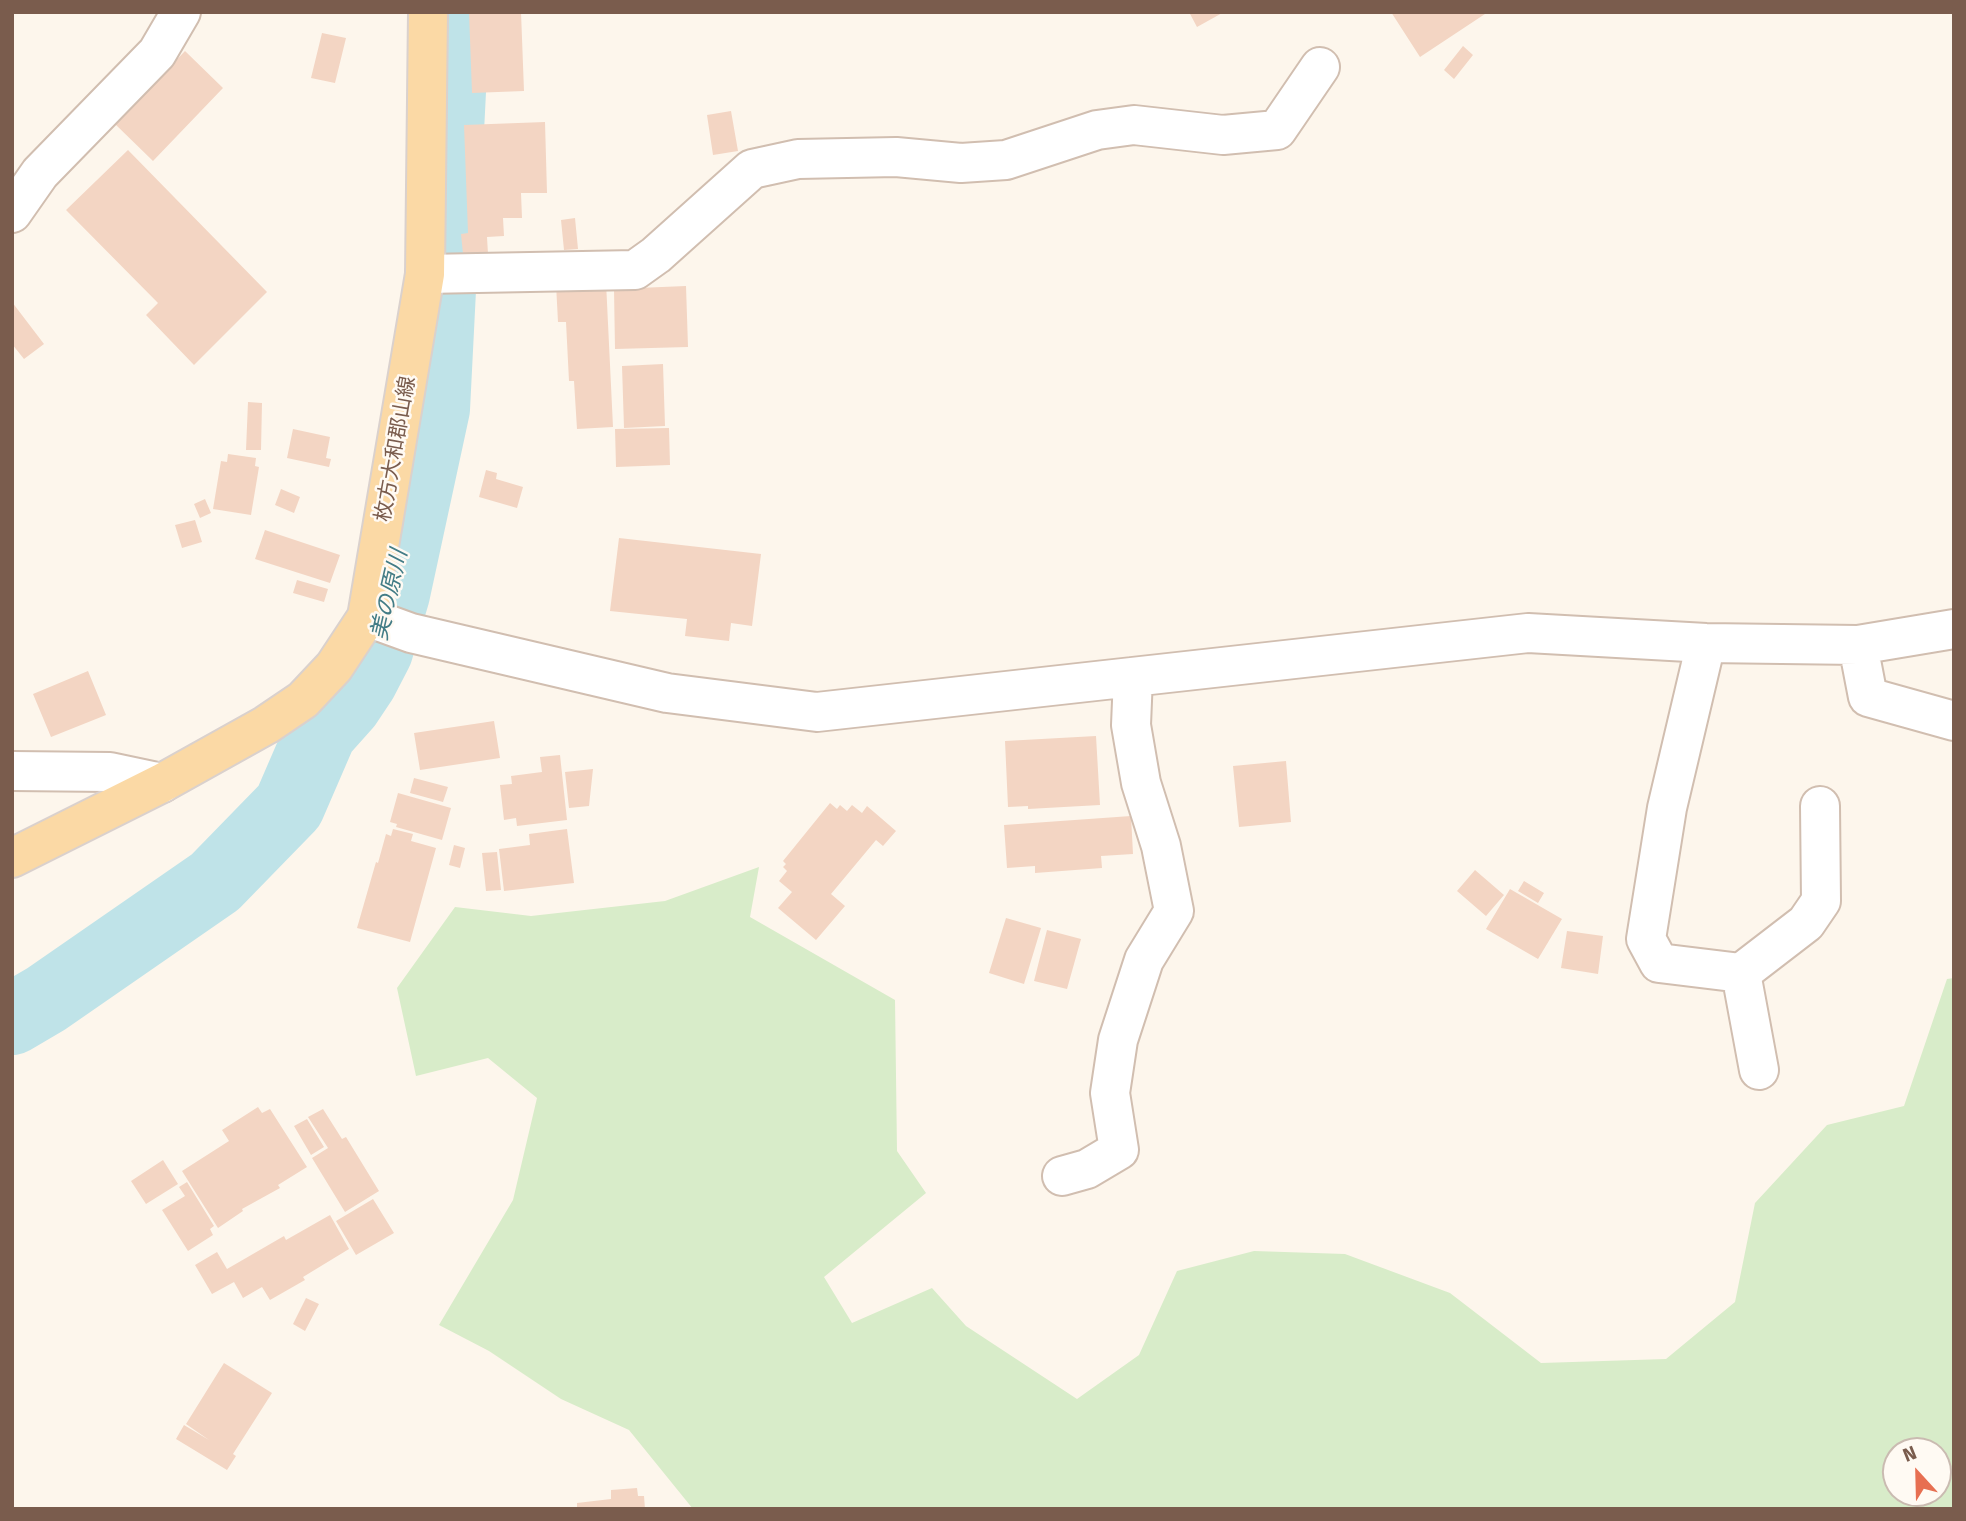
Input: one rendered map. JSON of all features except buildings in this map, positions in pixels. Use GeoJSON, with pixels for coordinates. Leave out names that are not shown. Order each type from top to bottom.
{"type":"FeatureCollection","features":[{"type":"Feature","properties":{"kind":"main road","name":"枚方大和郡山線"},"geometry":{"type":"LineString","coordinates":[[12,858],[162,783],[267,725],[303,700],[334,667],[367,617],[425,274],[428,12]]}},
{"type":"Feature","properties":{"kind":"street"},"geometry":{"type":"LineString","coordinates":[[12,213],[40,173],[157,53],[181,12]]}},
{"type":"Feature","properties":{"kind":"street"},"geometry":{"type":"LineString","coordinates":[[425,274],[635,270],[656,255],[752,169],[799,159],[896,157],[961,163],[1006,160],[1097,130],[1134,125],[1223,135],[1278,130],[1320,67]]}},
{"type":"Feature","properties":{"kind":"street"},"geometry":{"type":"LineString","coordinates":[[367,617],[411,633],[667,693],[817,712],[1528,633],[1706,643],[1858,645],[1954,629]]}},
{"type":"Feature","properties":{"kind":"street"},"geometry":{"type":"LineString","coordinates":[[1706,643],[1667,808],[1646,939],[1659,963],[1741,973],[1806,923],[1821,901],[1820,806]]}},
{"type":"Feature","properties":{"kind":"street"},"geometry":{"type":"LineString","coordinates":[[1858,645],[1868,697],[1954,721]]}},
{"type":"Feature","properties":{"kind":"street"},"geometry":{"type":"LineString","coordinates":[[1062,1176],[1087,1169],[1119,1150],[1110,1093],[1118,1040],[1143,960],[1174,911],[1161,846],[1141,783],[1132,725],[1133,677]]}},
{"type":"Feature","properties":{"kind":"street"},"geometry":{"type":"LineString","coordinates":[[12,771],[110,772],[162,783]]}},
{"type":"Feature","properties":{"kind":"street"},"geometry":{"type":"LineString","coordinates":[[1741,973],[1759,1070]]}},
{"type":"Feature","properties":{"kind":"green space"},"geometry":{"type":"Polygon","coordinates":[[[759,867],[750,917],[895,1000],[897,1151],[926,1193],[824,1277],[852,1323],[932,1288],[966,1326],[1077,1399],[1139,1355],[1177,1271],[1254,1251],[1345,1254],[1450,1293],[1541,1363],[1666,1359],[1735,1302],[1755,1203],[1827,1125],[1904,1106],[1947,979],[1954,978],[1954,1509],[693,1509],[629,1430],[561,1399],[489,1351],[439,1325],[513,1200],[537,1098],[488,1058],[416,1076],[397,988],[455,907],[531,916],[665,901],[759,867]]]}},
{"type":"Feature","properties":{"kind":"waterway","name":"美の原川"},"geometry":{"type":"LineString","coordinates":[[12,1019],[46,999],[215,882],[289,806],[321,732],[346,704],[377,651],[394,594],[434,409],[454,12]]}}]}
